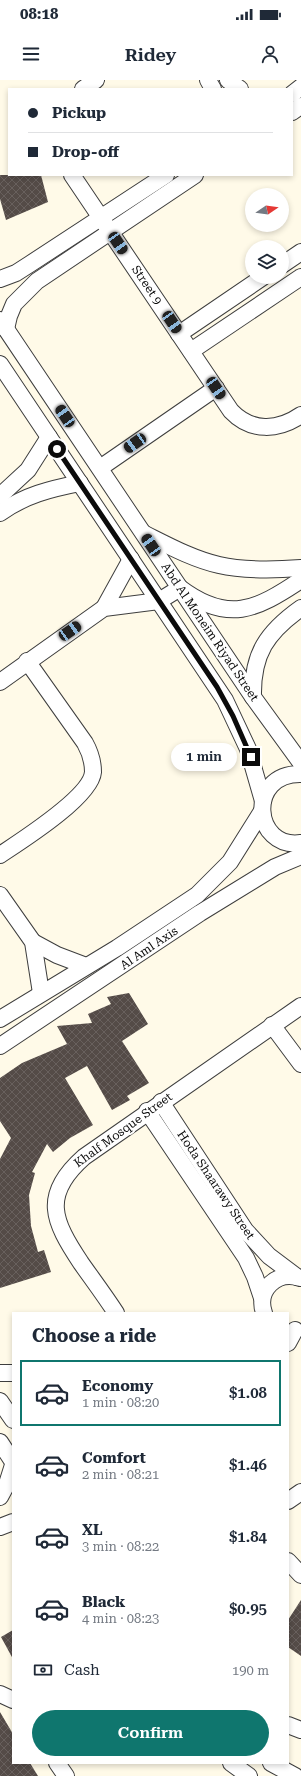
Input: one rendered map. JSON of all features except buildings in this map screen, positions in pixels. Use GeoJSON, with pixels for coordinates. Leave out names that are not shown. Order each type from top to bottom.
{"type":"FeatureCollection","features":[{"type":"Feature","properties":{"kind":"street"},"geometry":{"type":"LineString","coordinates":[[84,88],[96,80]]}},
{"type":"Feature","properties":{"kind":"street"},"geometry":{"type":"LineString","coordinates":[[228,80],[239,88]]}},
{"type":"Feature","properties":{"kind":"street"},"geometry":{"type":"LineString","coordinates":[[293,93],[301,87]]}},
{"type":"Feature","properties":{"kind":"street","name":"Street 9"},"geometry":{"type":"LineString","coordinates":[[73,176],[238,419],[257,427],[278,427],[301,415]]}},
{"type":"Feature","properties":{"kind":"street"},"geometry":{"type":"LineString","coordinates":[[0,279],[21,270],[164,176]]}},
{"type":"Feature","properties":{"kind":"street"},"geometry":{"type":"LineString","coordinates":[[3,325],[14,304],[36,281],[194,176]]}},
{"type":"Feature","properties":{"kind":"street"},"geometry":{"type":"LineString","coordinates":[[289,260],[301,252]]}},
{"type":"Feature","properties":{"kind":"street"},"geometry":{"type":"LineString","coordinates":[[191,351],[301,277]]}},
{"type":"Feature","properties":{"kind":"street"},"geometry":{"type":"LineString","coordinates":[[179,334],[253,284]]}},
{"type":"Feature","properties":{"kind":"street","name":"Abd Al Moneim Riyad Street"},"geometry":{"type":"LineString","coordinates":[[3,325],[253,697],[301,763]]}},
{"type":"Feature","properties":{"kind":"street","name":"Abd Al Moneim Riyad Street"},"geometry":{"type":"LineString","coordinates":[[0,364],[217,687],[233,716],[248,749],[262,806],[264,821],[269,830],[276,837],[286,842],[301,843]]}},
{"type":"Feature","properties":{"kind":"street"},"geometry":{"type":"LineString","coordinates":[[18,391],[39,378]]}},
{"type":"Feature","properties":{"kind":"street"},"geometry":{"type":"LineString","coordinates":[[100,468],[216,388]]}},
{"type":"Feature","properties":{"kind":"street"},"geometry":{"type":"LineString","coordinates":[[1,507],[28,470],[49,437]]}},
{"type":"Feature","properties":{"kind":"street"},"geometry":{"type":"LineString","coordinates":[[1,507],[36,493],[80,484]]}},
{"type":"Feature","properties":{"kind":"street"},"geometry":{"type":"LineString","coordinates":[[144,534],[189,556],[220,565],[257,569],[301,568]]}},
{"type":"Feature","properties":{"kind":"street"},"geometry":{"type":"LineString","coordinates":[[0,682],[27,661],[104,608],[131,559]]}},
{"type":"Feature","properties":{"kind":"street"},"geometry":{"type":"LineString","coordinates":[[104,608],[159,601],[180,588],[196,600],[216,608],[236,610],[257,606],[275,597],[301,580]]}},
{"type":"Feature","properties":{"kind":"street"},"geometry":{"type":"LineString","coordinates":[[253,697],[253,680],[260,651],[277,627],[301,608]]}},
{"type":"Feature","properties":{"kind":"street"},"geometry":{"type":"LineString","coordinates":[[0,855],[64,810],[88,786],[93,774],[92,757],[86,743],[27,661]]}},
{"type":"Feature","properties":{"kind":"street","name":"Al Aml Axis"},"geometry":{"type":"LineString","coordinates":[[0,1019],[197,895],[230,862],[262,806],[267,791],[273,783],[282,777],[301,774]]}},
{"type":"Feature","properties":{"kind":"street","name":"Al Aml Axis"},"geometry":{"type":"LineString","coordinates":[[0,1046],[200,913],[299,854]]}},
{"type":"Feature","properties":{"kind":"street"},"geometry":{"type":"LineString","coordinates":[[0,896],[33,942],[57,955],[86,966]]}},
{"type":"Feature","properties":{"kind":"street"},"geometry":{"type":"LineString","coordinates":[[33,942],[41,994]]}},
{"type":"Feature","properties":{"kind":"street","name":"Khalf Mosque Street"},"geometry":{"type":"LineString","coordinates":[[115,1312],[64,1237],[56,1216],[57,1194],[61,1183],[75,1165],[147,1111],[301,1006]]}},
{"type":"Feature","properties":{"kind":"street"},"geometry":{"type":"LineString","coordinates":[[272,1025],[301,1064]]}},
{"type":"Feature","properties":{"kind":"street","name":"Hoda Shaarawy Street"},"geometry":{"type":"LineString","coordinates":[[161,1102],[245,1230],[270,1256],[299,1278]]}},
{"type":"Feature","properties":{"kind":"street","name":"Hoda Shaarawy Street"},"geometry":{"type":"LineString","coordinates":[[147,1111],[246,1258],[255,1278],[262,1308]]}},
{"type":"Feature","properties":{"kind":"street"},"geometry":{"type":"LineString","coordinates":[[262,1308],[264,1290],[275,1280],[289,1276],[299,1278]]}},
{"type":"Feature","properties":{"kind":"street"},"geometry":{"type":"LineString","coordinates":[[0,1373],[12,1373]]}},
{"type":"Feature","properties":{"kind":"street"},"geometry":{"type":"LineString","coordinates":[[0,1401],[12,1419]]}},
{"type":"Feature","properties":{"kind":"street"},"geometry":{"type":"LineString","coordinates":[[0,1442],[12,1460]]}},
{"type":"Feature","properties":{"kind":"street"},"geometry":{"type":"LineString","coordinates":[[0,1497],[7,1484],[12,1468]]}},
{"type":"Feature","properties":{"kind":"street"},"geometry":{"type":"LineString","coordinates":[[289,1500],[301,1492]]}},
{"type":"Feature","properties":{"kind":"street"},"geometry":{"type":"LineString","coordinates":[[0,1527],[12,1522]]}},
{"type":"Feature","properties":{"kind":"street"},"geometry":{"type":"LineString","coordinates":[[289,1562],[301,1575]]}},
{"type":"Feature","properties":{"kind":"street"},"geometry":{"type":"LineString","coordinates":[[0,1694],[12,1700]]}},
{"type":"Feature","properties":{"kind":"street"},"geometry":{"type":"LineString","coordinates":[[289,1725],[301,1730]]}},
{"type":"Feature","properties":{"kind":"street"},"geometry":{"type":"LineString","coordinates":[[58,1764],[66,1776]]}},
{"type":"Feature","properties":{"kind":"street"},"geometry":{"type":"LineString","coordinates":[[232,1764],[249,1776]]}},
{"type":"Feature","properties":{"kind":"street"},"geometry":{"type":"LineString","coordinates":[[273,1764],[295,1776]]}},
{"type":"Feature","properties":{"kind":"route"},"geometry":{"type":"LineString","coordinates":[[57,449],[217,687],[241,732],[251,757]]}}]}
